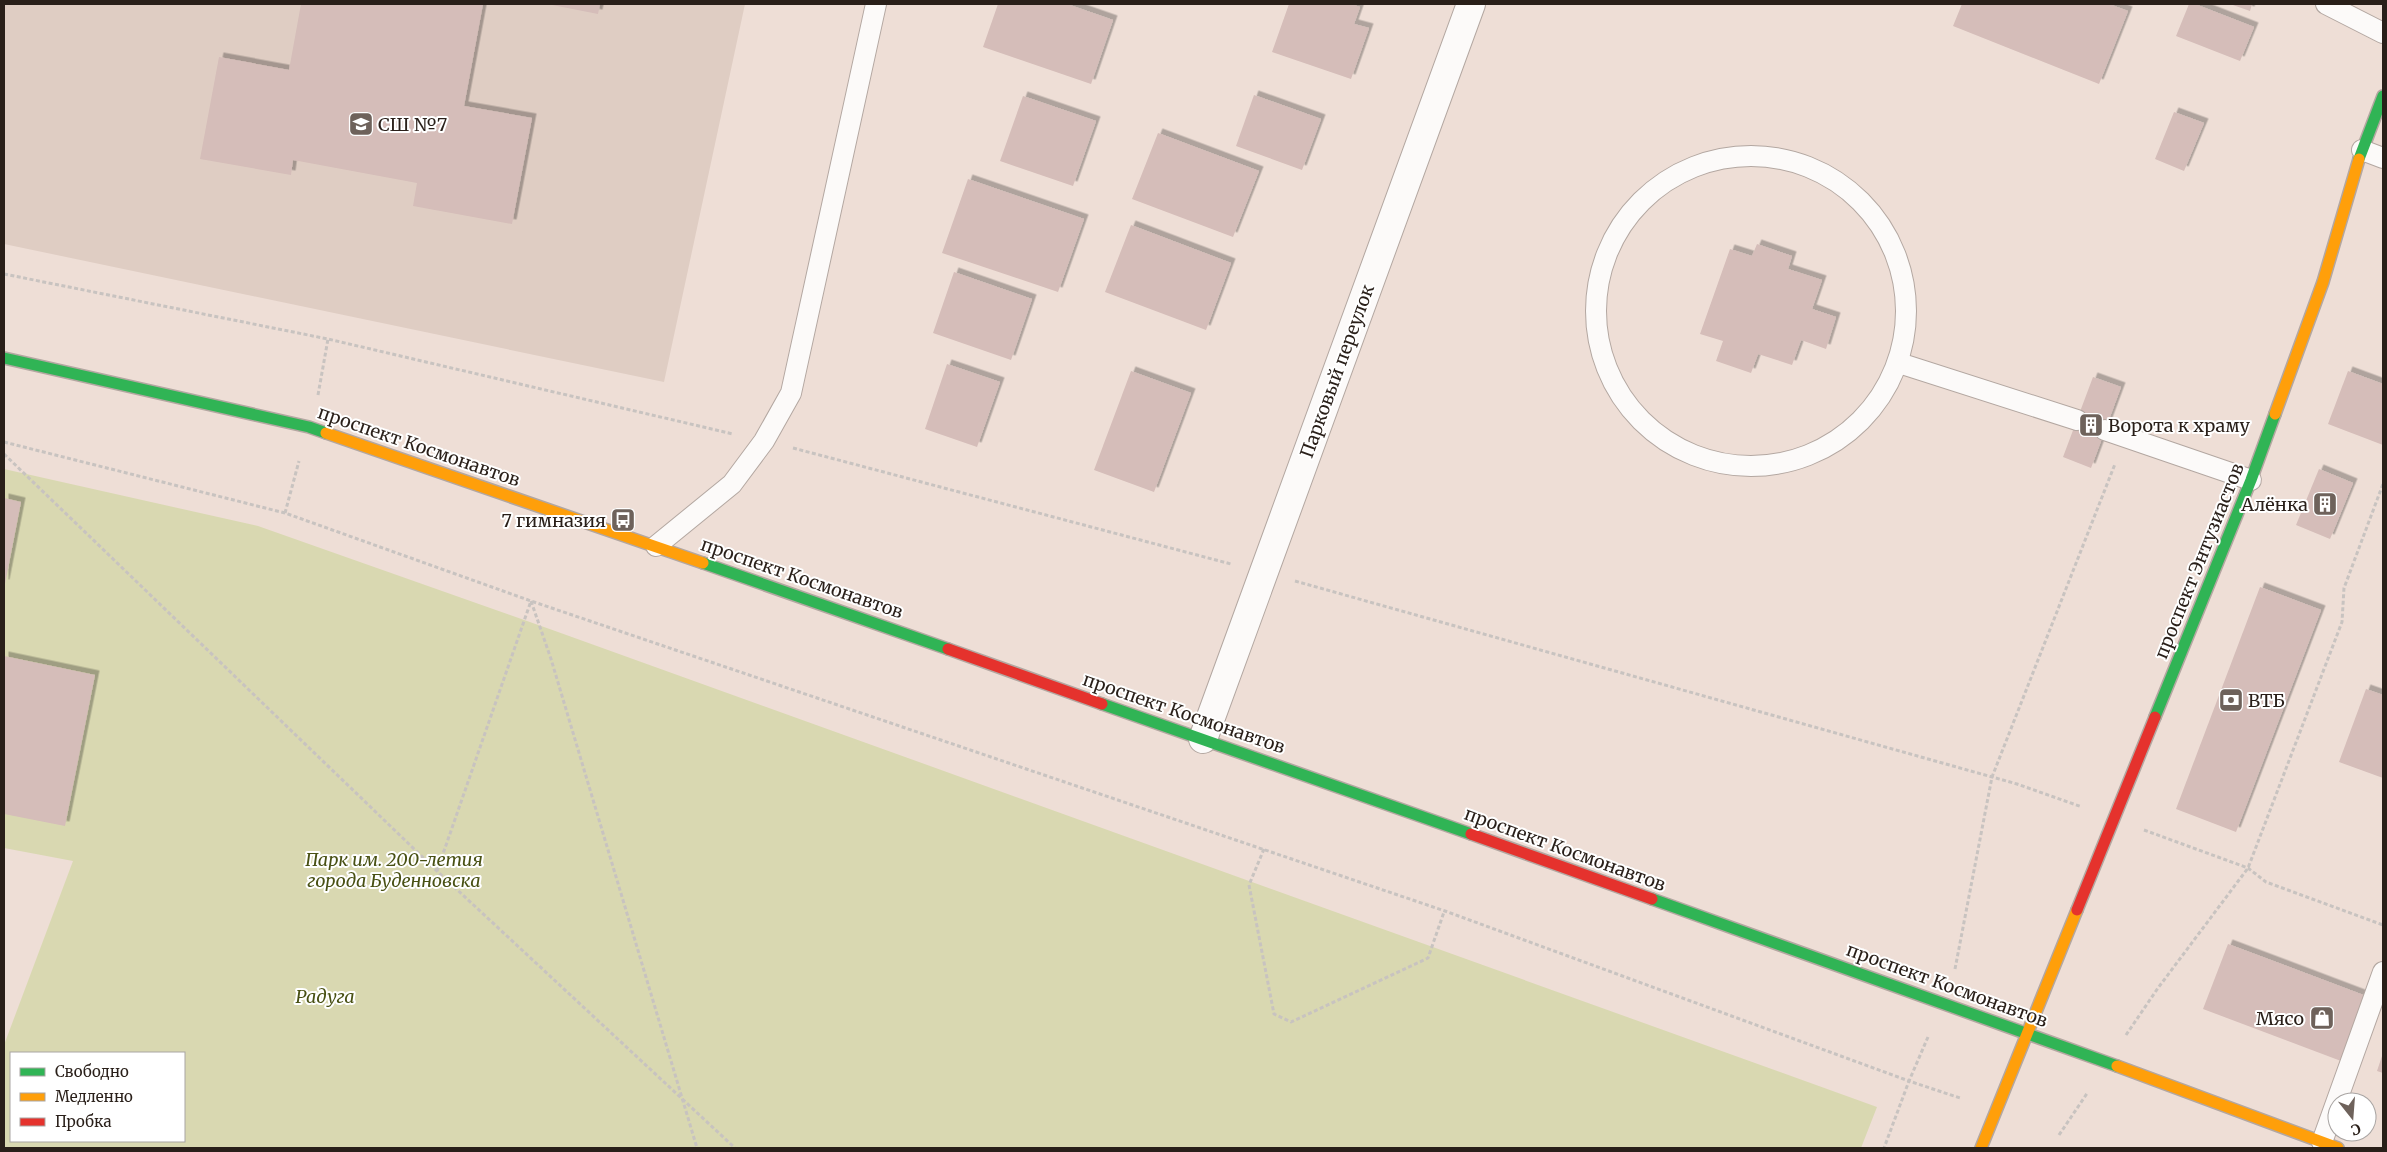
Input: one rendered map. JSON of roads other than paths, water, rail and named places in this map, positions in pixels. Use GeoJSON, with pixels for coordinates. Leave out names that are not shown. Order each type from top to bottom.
{"type":"FeatureCollection","features":[{"type":"Feature","properties":{"kind":"street","name":"Парковый переулок"},"geometry":{"type":"LineString","coordinates":[[1204,739],[1471,4]]}},
{"type":"Feature","properties":{"kind":"street","name":"проспект Энтузиастов"},"geometry":{"type":"LineString","coordinates":[[1981,1148],[2251,480],[2324,282],[2362,150],[2383,96]]}},
{"type":"Feature","properties":{"kind":"street","name":"проспект Космонавтов"},"geometry":{"type":"LineString","coordinates":[[4,358],[309,426],[1204,739],[2027,1032],[2330,1145]]}},
{"type":"Feature","properties":{"kind":"lane"},"geometry":{"type":"LineString","coordinates":[[656,546],[732,484],[764,441],[791,393],[876,4]]}},
{"type":"Feature","properties":{"kind":"lane"},"geometry":{"type":"LineString","coordinates":[[2326,4],[2383,33]]}},
{"type":"Feature","properties":{"kind":"lane"},"geometry":{"type":"LineString","coordinates":[[2362,150],[2383,158]]}},
{"type":"Feature","properties":{"kind":"lane"},"geometry":{"type":"LineString","coordinates":[[1734,154],[1780,155],[1822,171],[1857,196],[1889,232],[1904,284],[1905,328],[1899,363],[1871,408],[1827,444],[1781,463],[1724,467],[1687,457],[1655,435],[1630,408],[1608,370],[1598,333],[1597,290],[1610,250],[1629,216],[1661,185],[1695,166],[1734,154]]}},
{"type":"Feature","properties":{"kind":"lane"},"geometry":{"type":"LineString","coordinates":[[1899,363],[2077,420]]}},
{"type":"Feature","properties":{"kind":"lane"},"geometry":{"type":"LineString","coordinates":[[2105,430],[2251,480]]}},
{"type":"Feature","properties":{"kind":"lane"},"geometry":{"type":"LineString","coordinates":[[2330,1145],[2383,972]]}},
{"type":"Feature","properties":{"kind":"place","name":"СШ №7"},"geometry":{"type":"Point","coordinates":[361,124]}},
{"type":"Feature","properties":{"kind":"place","name":"Ворота к храму"},"geometry":{"type":"Point","coordinates":[2091,425]}},
{"type":"Feature","properties":{"kind":"place","name":"Алёнка"},"geometry":{"type":"Point","coordinates":[2325,504]}},
{"type":"Feature","properties":{"kind":"place","name":"7 гимназия"},"geometry":{"type":"Point","coordinates":[623,520]}},
{"type":"Feature","properties":{"kind":"place","name":"ВТБ"},"geometry":{"type":"Point","coordinates":[2231,700]}},
{"type":"Feature","properties":{"kind":"place","name":"Мясо"},"geometry":{"type":"Point","coordinates":[2322,1018]}},
{"type":"Feature","properties":{"kind":"park label","name":"Парк им. 200-летия города Буденновска"},"geometry":{"type":"Point","coordinates":[394,870]}},
{"type":"Feature","properties":{"kind":"park label","name":"Радуга"},"geometry":{"type":"Point","coordinates":[325,996]}}]}
